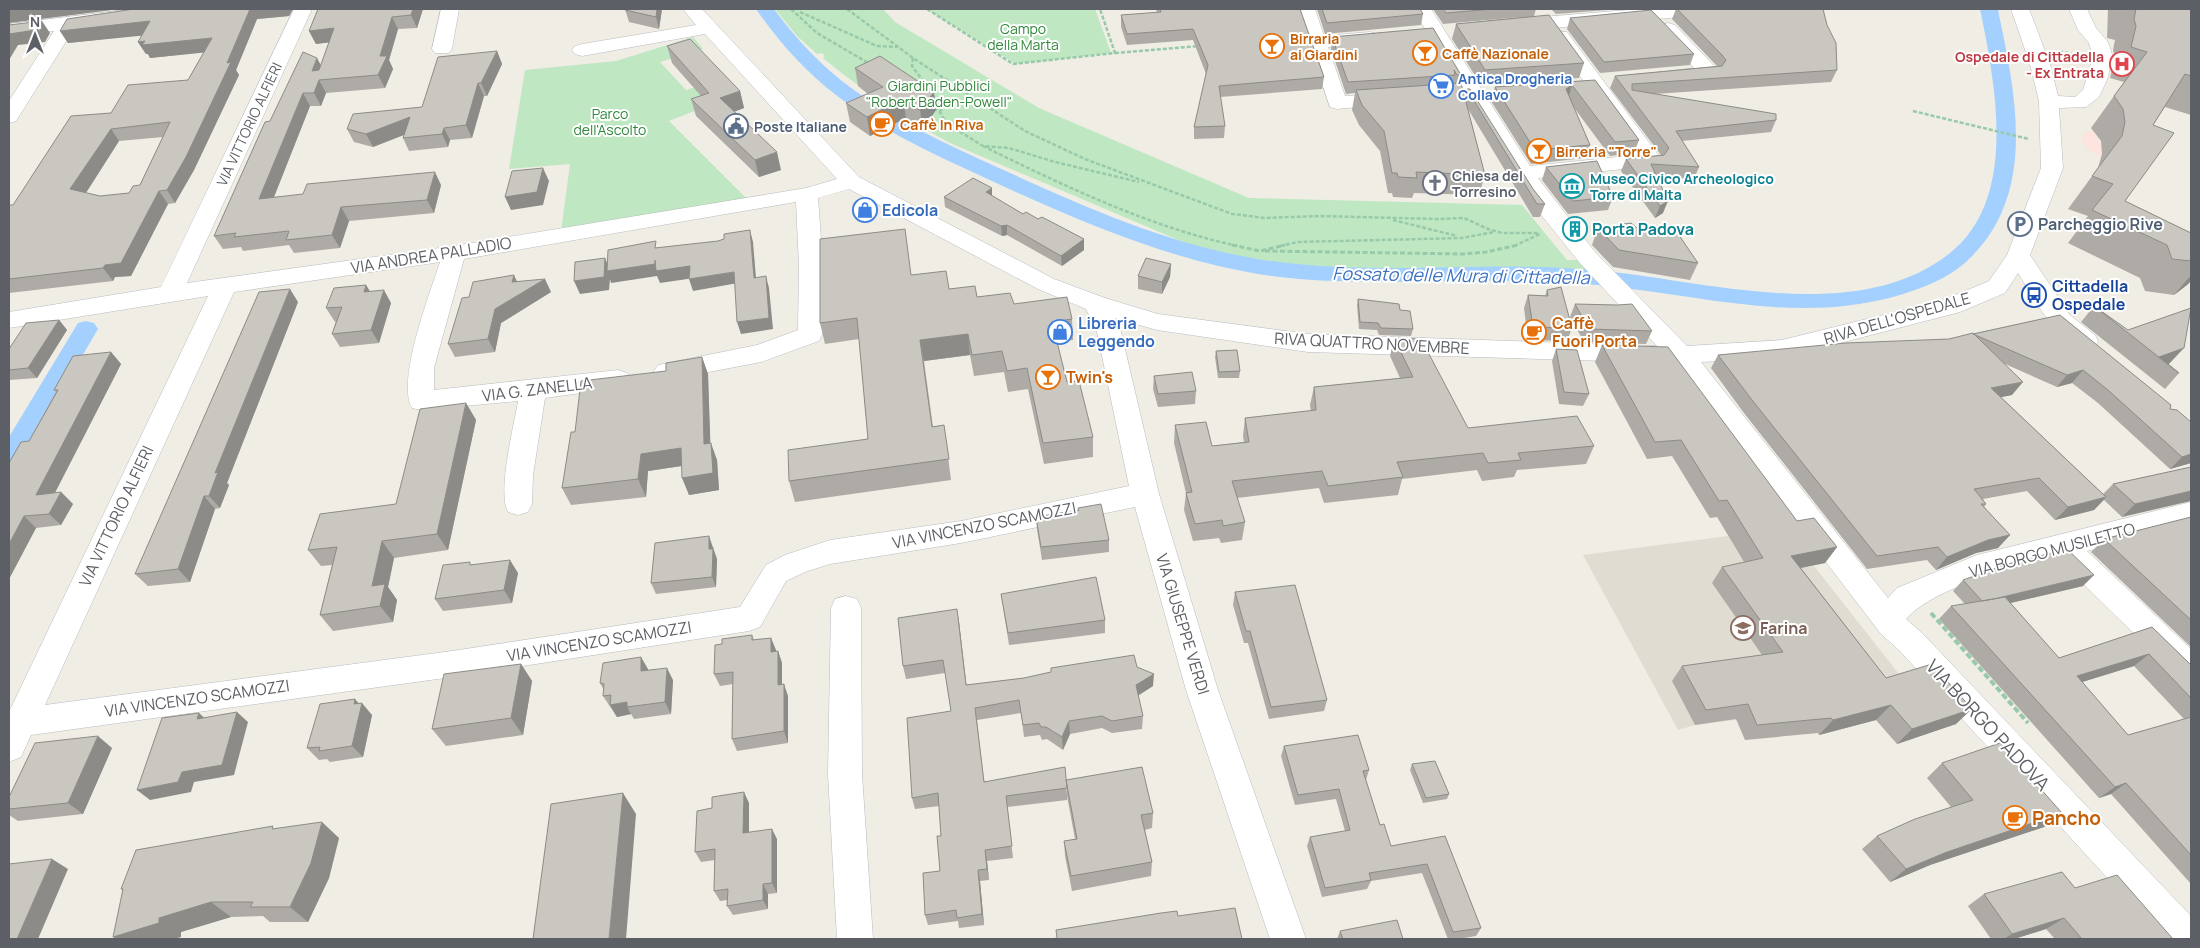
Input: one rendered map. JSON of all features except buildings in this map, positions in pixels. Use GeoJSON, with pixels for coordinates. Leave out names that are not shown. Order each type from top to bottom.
{"type":"FeatureCollection","features":[{"type":"Feature","properties":{"kind":"street"},"geometry":{"type":"LineString","coordinates":[[9,30],[68,24],[168,9]]}},
{"type":"Feature","properties":{"kind":"street","name":"VIA VITTORIO ALFIERI"},"geometry":{"type":"LineString","coordinates":[[170,294],[303,9]]}},
{"type":"Feature","properties":{"kind":"street"},"geometry":{"type":"LineString","coordinates":[[442,49],[450,9]]}},
{"type":"Feature","properties":{"kind":"street","name":"RIVA QUATTRO NOVEMBRE"},"geometry":{"type":"LineString","coordinates":[[692,9],[852,182],[992,257],[1046,284],[1096,304],[1157,322],[1308,343],[1681,355]]}},
{"type":"Feature","properties":{"kind":"street"},"geometry":{"type":"LineString","coordinates":[[1306,9],[1319,42],[1337,103],[1406,98]]}},
{"type":"Feature","properties":{"kind":"street","name":"VIA BORGO PADOVA"},"geometry":{"type":"LineString","coordinates":[[1422,9],[1522,173],[1588,258],[1681,355],[1857,583],[1892,625],[1911,642],[2188,939]]}},
{"type":"Feature","properties":{"kind":"street"},"geometry":{"type":"LineString","coordinates":[[1502,26],[1545,15],[1703,9]]}},
{"type":"Feature","properties":{"kind":"street","name":"RIVA DELL'OSPEDALE"},"geometry":{"type":"LineString","coordinates":[[1681,355],[1782,348],[1951,306],[1997,287],[2018,255],[2052,168],[2049,101],[2040,64],[2020,9]]}},
{"type":"Feature","properties":{"kind":"street"},"geometry":{"type":"LineString","coordinates":[[2049,101],[2079,103],[2092,93],[2097,80],[2102,57],[2098,42],[2087,30],[2078,9]]}},
{"type":"Feature","properties":{"kind":"street"},"geometry":{"type":"LineString","coordinates":[[1651,11],[1709,72],[1662,76]]}},
{"type":"Feature","properties":{"kind":"street"},"geometry":{"type":"LineString","coordinates":[[1522,173],[1651,160],[1603,82],[1545,15]]}},
{"type":"Feature","properties":{"kind":"street"},"geometry":{"type":"LineString","coordinates":[[9,117],[68,24]]}},
{"type":"Feature","properties":{"kind":"street"},"geometry":{"type":"LineString","coordinates":[[582,50],[709,28]]}},
{"type":"Feature","properties":{"kind":"street"},"geometry":{"type":"LineString","coordinates":[[1319,42],[1388,36]]}},
{"type":"Feature","properties":{"kind":"street"},"geometry":{"type":"LineString","coordinates":[[1570,87],[1603,82]]}},
{"type":"Feature","properties":{"kind":"street","name":"VIA ANDREA PALLADIO"},"geometry":{"type":"LineString","coordinates":[[9,320],[225,285],[454,253],[807,194],[852,182]]}},
{"type":"Feature","properties":{"kind":"street","name":"VIA G. ZANELLA"},"geometry":{"type":"LineString","coordinates":[[454,253],[421,368],[420,401],[533,390],[642,375],[761,353],[810,335],[811,266],[807,194]]}},
{"type":"Feature","properties":{"kind":"street"},"geometry":{"type":"LineString","coordinates":[[2018,255],[2061,321],[2107,358]]}},
{"type":"Feature","properties":{"kind":"street","name":"VIA VITTORIO ALFIERI"},"geometry":{"type":"LineString","coordinates":[[15,734],[126,491],[225,285]]}},
{"type":"Feature","properties":{"kind":"street","name":"VIA GIUSEPPE VERDI"},"geometry":{"type":"LineString","coordinates":[[1096,304],[1109,332],[1145,494],[1202,690],[1288,939]]}},
{"type":"Feature","properties":{"kind":"street"},"geometry":{"type":"LineString","coordinates":[[518,504],[519,475],[533,390]]}},
{"type":"Feature","properties":{"kind":"street","name":"VIA VINCENZO SCAMOZZI"},"geometry":{"type":"LineString","coordinates":[[15,734],[749,618],[776,573],[795,563],[830,552],[961,532],[1145,494]]}},
{"type":"Feature","properties":{"kind":"street","name":"VIA BORGO MUSILETTO"},"geometry":{"type":"LineString","coordinates":[[1893,614],[1908,597],[1977,567],[2191,512]]}},
{"type":"Feature","properties":{"kind":"street"},"geometry":{"type":"LineString","coordinates":[[2063,546],[2191,669]]}},
{"type":"Feature","properties":{"kind":"street","name":"VIA BORGO PADOVA"},"geometry":{"type":"LineString","coordinates":[[1848,569],[1864,581],[1893,614],[1911,642]]}},
{"type":"Feature","properties":{"kind":"street"},"geometry":{"type":"LineString","coordinates":[[846,608],[845,774],[856,939]]}},
{"type":"Feature","properties":{"kind":"path"},"geometry":{"type":"LineString","coordinates":[[791,9],[801,22],[872,65]]}},
{"type":"Feature","properties":{"kind":"path"},"geometry":{"type":"LineString","coordinates":[[847,9],[912,58],[1026,131],[1051,144],[1146,183],[1232,214],[1251,218],[1336,216],[1387,219],[1466,217],[1495,232]]}},
{"type":"Feature","properties":{"kind":"path"},"geometry":{"type":"LineString","coordinates":[[927,9],[1013,64],[1201,46]]}},
{"type":"Feature","properties":{"kind":"path"},"geometry":{"type":"LineString","coordinates":[[1100,9],[1115,53]]}},
{"type":"Feature","properties":{"kind":"path"},"geometry":{"type":"LineString","coordinates":[[801,22],[800,11],[878,46],[898,47]]}},
{"type":"Feature","properties":{"kind":"path"},"geometry":{"type":"LineString","coordinates":[[2059,51],[2082,56]]}},
{"type":"Feature","properties":{"kind":"path"},"geometry":{"type":"LineString","coordinates":[[912,58],[912,66],[942,107],[940,112]]}},
{"type":"Feature","properties":{"kind":"path"},"geometry":{"type":"LineString","coordinates":[[932,107],[940,112],[946,123],[983,146],[1040,174],[1163,225],[1208,240],[1260,251],[1470,254],[1504,249],[1532,241],[1543,232],[1515,234],[1495,232],[1462,238],[1298,242],[1260,251]]}},
{"type":"Feature","properties":{"kind":"path"},"geometry":{"type":"LineString","coordinates":[[1913,111],[2037,141]]}},
{"type":"Feature","properties":{"kind":"path"},"geometry":{"type":"LineString","coordinates":[[983,146],[1009,148],[1055,162],[1146,183]]}},
{"type":"Feature","properties":{"kind":"path"},"geometry":{"type":"LineString","coordinates":[[1387,219],[1462,238]]}},
{"type":"Feature","properties":{"kind":"shaded area"},"geometry":{"type":"Polygon","coordinates":[[[2092,129],[2102,146],[2101,158],[2087,149],[2082,142],[2083,134],[2092,129]]]}},
{"type":"Feature","properties":{"kind":"shaded area","name":"Farina"},"geometry":{"type":"Polygon","coordinates":[[[1728,536],[1750,572],[1814,566],[1906,683],[1802,711],[1695,725],[1678,730],[1583,555],[1728,536]]]}},
{"type":"Feature","properties":{"kind":"green space","name":"Giardini Pubblici \"Robert Baden-Powell\""},"geometry":{"type":"Polygon","coordinates":[[[775,9],[883,9],[895,22],[1039,108],[1249,198],[1522,205],[1567,260],[1581,260],[1592,270],[1338,269],[1259,263],[1197,248],[950,143],[933,134],[853,82],[823,58],[825,56],[822,53],[817,54],[798,37],[775,9]]]}},
{"type":"Feature","properties":{"kind":"green space","name":"Campo della Marta"},"geometry":{"type":"Polygon","coordinates":[[[927,9],[1095,9],[1111,53],[1016,64],[927,9]]]}},
{"type":"Feature","properties":{"kind":"green space","name":"Parco dell'Ascolto"},"geometry":{"type":"Polygon","coordinates":[[[693,37],[703,49],[660,62],[686,90],[724,78],[740,93],[669,121],[749,201],[561,232],[570,164],[509,169],[525,70],[616,61],[693,37]]]}},
{"type":"Feature","properties":{"kind":"waterway","name":"Fossato delle Mura di Cittadella"},"geometry":{"type":"LineString","coordinates":[[765,9],[788,40],[815,68],[845,92],[911,134],[981,168],[1085,214],[1190,251],[1226,260],[1300,272],[1583,276],[1733,297],[1781,301],[1844,299],[1906,286],[1934,274],[1959,257],[1979,236],[1997,200],[2007,147],[2005,104],[1989,9]]}},
{"type":"Feature","properties":{"kind":"waterway"},"geometry":{"type":"LineString","coordinates":[[9,458],[86,329]]}},
{"type":"Feature","properties":{"kind":"place","name":"Birraria ai Giardini"},"geometry":{"type":"Point","coordinates":[1272,46]}},
{"type":"Feature","properties":{"kind":"place","name":"Caffè Nazionale"},"geometry":{"type":"Point","coordinates":[1425,53]}},
{"type":"Feature","properties":{"kind":"place","name":"Ospedale di Cittadella - Ex Entrata"},"geometry":{"type":"Point","coordinates":[2122,64]}},
{"type":"Feature","properties":{"kind":"place","name":"Antica Drogheria Collavo"},"geometry":{"type":"Point","coordinates":[1441,86]}},
{"type":"Feature","properties":{"kind":"place","name":"Caffè In Riva"},"geometry":{"type":"Point","coordinates":[882,124]}},
{"type":"Feature","properties":{"kind":"place","name":"Poste Italiane"},"geometry":{"type":"Point","coordinates":[736,126]}},
{"type":"Feature","properties":{"kind":"place","name":"Birreria \"Torre\""},"geometry":{"type":"Point","coordinates":[1539,151]}},
{"type":"Feature","properties":{"kind":"place","name":"Chiesa del Torresino"},"geometry":{"type":"Point","coordinates":[1435,183]}},
{"type":"Feature","properties":{"kind":"place","name":"Museo Civico Archeologico Torre di Malta"},"geometry":{"type":"Point","coordinates":[1572,186]}},
{"type":"Feature","properties":{"kind":"place","name":"Edicola"},"geometry":{"type":"Point","coordinates":[865,210]}},
{"type":"Feature","properties":{"kind":"place","name":"Parcheggio Rive"},"geometry":{"type":"Point","coordinates":[2020,224]}},
{"type":"Feature","properties":{"kind":"place","name":"Porta Padova"},"geometry":{"type":"Point","coordinates":[1575,229]}},
{"type":"Feature","properties":{"kind":"place","name":"Cittadella Ospedale"},"geometry":{"type":"Point","coordinates":[2034,295]}},
{"type":"Feature","properties":{"kind":"place","name":"Libreria Leggendo"},"geometry":{"type":"Point","coordinates":[1060,332]}},
{"type":"Feature","properties":{"kind":"place","name":"Caffè Fuori Porta"},"geometry":{"type":"Point","coordinates":[1534,332]}},
{"type":"Feature","properties":{"kind":"place","name":"Twin's"},"geometry":{"type":"Point","coordinates":[1048,377]}},
{"type":"Feature","properties":{"kind":"place","name":"Farina"},"geometry":{"type":"Point","coordinates":[1743,628]}},
{"type":"Feature","properties":{"kind":"place","name":"Pancho"},"geometry":{"type":"Point","coordinates":[2015,818]}}]}
